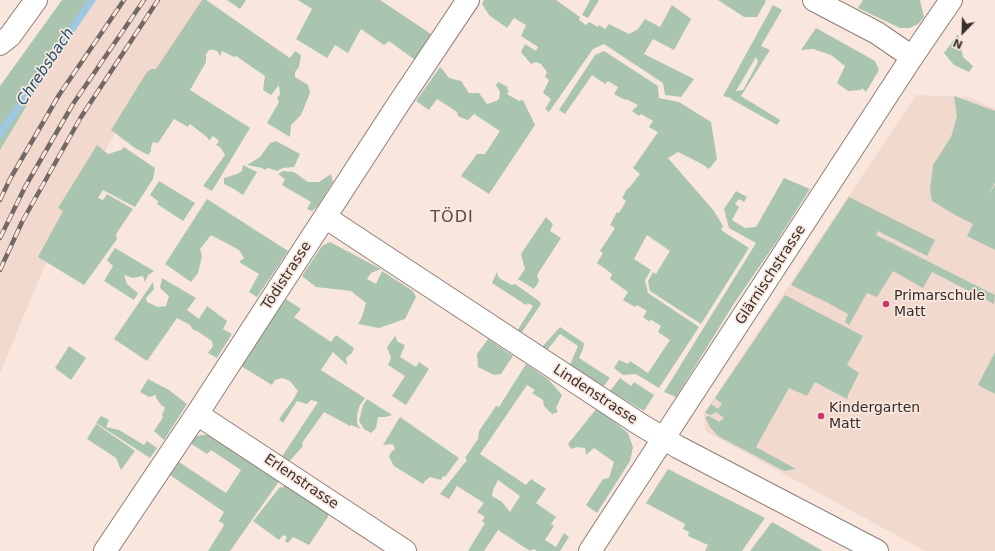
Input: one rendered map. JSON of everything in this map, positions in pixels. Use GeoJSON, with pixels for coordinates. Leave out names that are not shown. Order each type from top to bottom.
{"type":"FeatureCollection","features":[{"type":"Feature","properties":{"kind":"street"},"geometry":{"type":"LineString","coordinates":[[0,44],[10,36],[36,0]]}},
{"type":"Feature","properties":{"kind":"street","name":"Tödistrasse"},"geometry":{"type":"LineString","coordinates":[[106,551],[468,0]]}},
{"type":"Feature","properties":{"kind":"street"},"geometry":{"type":"LineString","coordinates":[[814,0],[877,34],[912,57]]}},
{"type":"Feature","properties":{"kind":"street","name":"Glärnischstrasse"},"geometry":{"type":"LineString","coordinates":[[590,551],[912,57],[951,0]]}},
{"type":"Feature","properties":{"kind":"street","name":"Lindenstrasse"},"geometry":{"type":"LineString","coordinates":[[325,217],[634,421],[664,439],[875,551]]}},
{"type":"Feature","properties":{"kind":"street","name":"Erlenstrasse"},"geometry":{"type":"LineString","coordinates":[[197,414],[405,551]]}},
{"type":"Feature","properties":{"kind":"shaded area"},"geometry":{"type":"Polygon","coordinates":[[[93,0],[207,0],[167,54],[108,145],[56,239],[0,373],[0,150],[74,27],[93,0]]]}},
{"type":"Feature","properties":{"kind":"shaded area","name":"Primarschule Matt"},"geometry":{"type":"Polygon","coordinates":[[[916,95],[968,97],[995,109],[995,551],[925,551],[705,431],[704,413],[916,95]]]}},
{"type":"Feature","properties":{"kind":"green space"},"geometry":{"type":"Polygon","coordinates":[[[62,0],[93,0],[74,27],[0,150],[0,86],[62,0]]]}},
{"type":"Feature","properties":{"kind":"green space"},"geometry":{"type":"Polygon","coordinates":[[[202,0],[206,0],[290,58],[295,51],[301,55],[299,67],[295,72],[295,77],[308,85],[310,93],[301,115],[291,125],[290,137],[267,123],[279,102],[277,97],[280,95],[279,85],[271,95],[263,90],[265,76],[236,56],[234,57],[222,51],[220,56],[217,51],[209,50],[206,54],[206,62],[190,90],[250,128],[212,191],[203,186],[225,155],[220,147],[216,145],[219,141],[213,136],[209,141],[208,138],[190,124],[188,127],[174,119],[158,143],[153,142],[151,151],[148,155],[135,148],[111,130],[147,72],[151,69],[156,69],[202,0]]]}},
{"type":"Feature","properties":{"kind":"green space"},"geometry":{"type":"Polygon","coordinates":[[[227,0],[246,0],[240,9],[227,0]]]}},
{"type":"Feature","properties":{"kind":"green space"},"geometry":{"type":"Polygon","coordinates":[[[298,0],[380,0],[431,34],[415,60],[389,41],[384,45],[361,29],[348,53],[335,45],[327,58],[296,39],[312,9],[298,0]]]}},
{"type":"Feature","properties":{"kind":"green space"},"geometry":{"type":"Polygon","coordinates":[[[484,0],[556,0],[580,17],[579,20],[586,25],[589,22],[598,27],[599,25],[605,29],[609,24],[629,34],[638,29],[645,19],[660,27],[672,5],[691,19],[674,50],[653,39],[644,54],[694,79],[681,97],[665,95],[663,83],[604,44],[593,49],[549,112],[545,109],[551,99],[543,93],[549,80],[545,77],[547,72],[541,64],[536,62],[531,64],[521,52],[525,44],[536,51],[538,47],[521,36],[526,25],[514,18],[507,28],[489,15],[482,4],[484,0]]]}},
{"type":"Feature","properties":{"kind":"green space"},"geometry":{"type":"Polygon","coordinates":[[[590,0],[599,0],[588,18],[582,15],[590,0]]]}},
{"type":"Feature","properties":{"kind":"green space"},"geometry":{"type":"Polygon","coordinates":[[[718,0],[766,1],[757,17],[744,17],[718,0]]]}},
{"type":"Feature","properties":{"kind":"green space"},"geometry":{"type":"Polygon","coordinates":[[[863,0],[920,0],[924,17],[918,24],[910,28],[900,28],[858,8],[863,0]]]}},
{"type":"Feature","properties":{"kind":"green space"},"geometry":{"type":"Polygon","coordinates":[[[773,5],[782,10],[761,46],[770,50],[741,96],[780,120],[777,125],[731,98],[723,96],[773,5]],[[756,57],[736,91],[743,90],[758,62],[756,57]]]}},
{"type":"Feature","properties":{"kind":"green space"},"geometry":{"type":"Polygon","coordinates":[[[816,28],[875,61],[879,70],[866,92],[862,88],[861,90],[848,91],[837,83],[845,66],[831,55],[813,49],[801,50],[816,28]]]}},
{"type":"Feature","properties":{"kind":"green space"},"geometry":{"type":"Polygon","coordinates":[[[958,34],[963,57],[973,66],[969,72],[954,65],[944,53],[958,34]]]}},
{"type":"Feature","properties":{"kind":"green space"},"geometry":{"type":"Polygon","coordinates":[[[604,51],[658,86],[659,98],[679,102],[711,122],[717,159],[709,169],[678,152],[668,158],[714,211],[723,226],[721,230],[749,248],[701,324],[650,291],[648,281],[653,272],[656,274],[670,251],[647,235],[634,259],[651,270],[645,280],[648,293],[699,327],[659,388],[636,374],[623,375],[614,368],[619,360],[628,364],[630,361],[648,373],[670,340],[658,332],[661,326],[650,319],[650,322],[643,317],[647,311],[637,305],[635,307],[623,300],[628,292],[610,279],[612,274],[597,263],[603,253],[600,251],[615,228],[610,225],[617,212],[619,213],[626,201],[622,198],[627,189],[640,174],[633,168],[658,132],[649,127],[653,121],[641,114],[639,116],[632,111],[638,105],[614,94],[618,87],[608,81],[605,84],[592,75],[565,114],[559,110],[595,55],[604,51]]]}},
{"type":"Feature","properties":{"kind":"green space"},"geometry":{"type":"Polygon","coordinates":[[[440,67],[449,78],[461,81],[469,93],[479,93],[487,104],[499,99],[500,92],[496,85],[498,82],[508,87],[507,89],[509,91],[507,94],[519,101],[523,100],[535,125],[489,194],[461,176],[477,154],[485,154],[500,131],[474,114],[468,120],[458,116],[457,112],[437,99],[429,110],[416,101],[440,67]]]}},
{"type":"Feature","properties":{"kind":"green space"},"geometry":{"type":"Polygon","coordinates":[[[954,96],[995,111],[995,183],[988,195],[995,185],[995,250],[967,236],[973,224],[932,201],[930,190],[933,165],[951,137],[957,117],[954,96]]]}},
{"type":"Feature","properties":{"kind":"green space"},"geometry":{"type":"Polygon","coordinates":[[[276,141],[300,154],[294,167],[283,168],[277,171],[268,168],[265,170],[247,165],[260,157],[270,143],[276,141]]]}},
{"type":"Feature","properties":{"kind":"green space"},"geometry":{"type":"Polygon","coordinates":[[[97,145],[108,154],[121,150],[124,147],[155,168],[153,179],[135,207],[103,190],[98,198],[103,200],[107,194],[133,209],[116,234],[117,239],[84,285],[38,257],[63,211],[58,208],[97,145]]]}},
{"type":"Feature","properties":{"kind":"green space"},"geometry":{"type":"Polygon","coordinates":[[[243,165],[257,172],[243,195],[224,184],[224,178],[242,171],[243,165]]]}},
{"type":"Feature","properties":{"kind":"green space"},"geometry":{"type":"Polygon","coordinates":[[[283,171],[294,172],[308,182],[319,182],[331,174],[333,182],[317,207],[312,211],[307,209],[311,202],[282,185],[285,179],[278,174],[283,171]]]}},
{"type":"Feature","properties":{"kind":"green space"},"geometry":{"type":"Polygon","coordinates":[[[784,178],[810,189],[777,241],[735,302],[676,397],[664,392],[756,243],[729,228],[724,209],[736,191],[747,197],[744,202],[739,199],[735,204],[739,207],[732,220],[745,228],[756,227],[784,178]]]}},
{"type":"Feature","properties":{"kind":"green space"},"geometry":{"type":"Polygon","coordinates":[[[159,181],[195,203],[183,221],[157,204],[158,201],[150,195],[159,181]]]}},
{"type":"Feature","properties":{"kind":"green space"},"geometry":{"type":"Polygon","coordinates":[[[849,197],[935,240],[927,256],[878,231],[876,235],[995,295],[994,304],[932,272],[923,288],[893,271],[877,297],[867,293],[849,325],[845,322],[848,314],[791,285],[849,197]]]}},
{"type":"Feature","properties":{"kind":"green space"},"geometry":{"type":"Polygon","coordinates":[[[207,199],[288,251],[257,297],[249,292],[259,274],[239,262],[244,258],[239,250],[211,235],[200,249],[202,256],[198,273],[191,282],[165,264],[207,199]]]}},
{"type":"Feature","properties":{"kind":"green space"},"geometry":{"type":"Polygon","coordinates":[[[546,217],[553,224],[550,231],[561,238],[537,275],[539,281],[534,289],[518,279],[525,269],[521,254],[546,217]]]}},
{"type":"Feature","properties":{"kind":"green space"},"geometry":{"type":"Polygon","coordinates":[[[330,242],[381,269],[371,273],[367,279],[376,284],[382,271],[413,291],[416,297],[405,319],[379,328],[358,324],[362,317],[366,303],[351,291],[316,287],[302,276],[322,246],[330,242]]]}},
{"type":"Feature","properties":{"kind":"green space"},"geometry":{"type":"Polygon","coordinates":[[[115,248],[154,271],[148,275],[145,282],[143,276],[133,278],[124,275],[127,284],[138,293],[134,300],[104,281],[113,266],[107,260],[115,248]]]}},
{"type":"Feature","properties":{"kind":"green space"},"geometry":{"type":"Polygon","coordinates":[[[497,272],[499,278],[512,285],[515,284],[541,304],[522,332],[517,331],[533,306],[528,303],[526,305],[492,283],[497,272]]]}},
{"type":"Feature","properties":{"kind":"green space"},"geometry":{"type":"Polygon","coordinates":[[[162,278],[196,298],[187,310],[199,319],[207,306],[227,321],[223,329],[232,334],[217,358],[208,353],[213,346],[212,341],[193,330],[190,325],[177,318],[147,361],[114,339],[153,282],[154,289],[146,298],[147,302],[158,307],[166,306],[169,296],[160,288],[162,278]]]}},
{"type":"Feature","properties":{"kind":"green space"},"geometry":{"type":"Polygon","coordinates":[[[785,295],[863,336],[847,365],[859,373],[847,399],[815,382],[807,396],[789,388],[756,447],[796,469],[784,471],[718,436],[710,427],[705,417],[709,416],[719,422],[724,418],[716,412],[711,415],[705,413],[711,404],[718,409],[722,404],[715,398],[785,295]]]}},
{"type":"Feature","properties":{"kind":"green space"},"geometry":{"type":"Polygon","coordinates":[[[286,299],[301,309],[294,317],[331,342],[336,335],[354,348],[352,353],[346,358],[347,365],[333,352],[321,370],[365,398],[360,405],[357,414],[357,424],[361,429],[351,425],[350,426],[324,412],[302,443],[303,446],[288,463],[281,458],[318,402],[311,400],[307,404],[297,401],[283,423],[279,419],[298,391],[290,381],[282,378],[275,380],[272,385],[241,366],[262,332],[286,299]]]}},
{"type":"Feature","properties":{"kind":"green space"},"geometry":{"type":"Polygon","coordinates":[[[560,327],[584,343],[579,358],[610,378],[604,386],[569,367],[578,346],[560,334],[548,349],[542,347],[560,327]]]}},
{"type":"Feature","properties":{"kind":"green space"},"geometry":{"type":"Polygon","coordinates":[[[395,336],[398,342],[405,345],[400,357],[416,367],[419,362],[429,369],[406,405],[392,396],[405,376],[388,365],[391,358],[387,347],[395,336]]]}},
{"type":"Feature","properties":{"kind":"green space"},"geometry":{"type":"Polygon","coordinates":[[[488,339],[513,356],[501,374],[494,375],[478,367],[477,354],[488,339]]]}},
{"type":"Feature","properties":{"kind":"green space"},"geometry":{"type":"Polygon","coordinates":[[[69,346],[86,358],[71,380],[55,368],[69,346]]]}},
{"type":"Feature","properties":{"kind":"green space"},"geometry":{"type":"Polygon","coordinates":[[[995,352],[995,394],[978,385],[995,352]]]}},
{"type":"Feature","properties":{"kind":"green space"},"geometry":{"type":"Polygon","coordinates":[[[526,364],[549,380],[562,395],[556,408],[558,412],[552,414],[544,406],[543,400],[532,393],[535,390],[527,385],[480,454],[526,485],[531,479],[546,489],[536,503],[556,517],[551,524],[554,526],[545,540],[556,547],[564,533],[569,537],[560,551],[537,551],[534,549],[530,551],[498,530],[484,551],[468,551],[485,523],[482,521],[485,517],[477,512],[484,503],[457,486],[449,499],[440,494],[467,460],[465,458],[478,439],[479,431],[496,406],[499,407],[526,364]],[[498,480],[492,496],[502,502],[510,512],[520,496],[498,480]]]}},
{"type":"Feature","properties":{"kind":"green space"},"geometry":{"type":"Polygon","coordinates":[[[620,378],[631,386],[634,382],[654,395],[644,411],[610,391],[620,378]]]}},
{"type":"Feature","properties":{"kind":"green space"},"geometry":{"type":"Polygon","coordinates":[[[148,379],[169,390],[187,404],[164,440],[154,431],[163,417],[165,407],[162,406],[156,398],[156,395],[149,397],[140,392],[148,379]]]}},
{"type":"Feature","properties":{"kind":"green space"},"geometry":{"type":"Polygon","coordinates":[[[367,399],[392,415],[378,417],[376,428],[371,433],[364,429],[359,421],[363,405],[367,399]]]}},
{"type":"Feature","properties":{"kind":"green space"},"geometry":{"type":"Polygon","coordinates":[[[597,408],[628,433],[633,447],[630,461],[597,513],[586,505],[603,479],[609,478],[614,462],[594,448],[586,455],[585,448],[577,447],[571,449],[568,444],[597,408]]]}},
{"type":"Feature","properties":{"kind":"green space"},"geometry":{"type":"Polygon","coordinates":[[[101,416],[109,420],[106,427],[119,430],[144,445],[147,441],[157,448],[150,458],[96,423],[101,416]]]}},
{"type":"Feature","properties":{"kind":"green space"},"geometry":{"type":"Polygon","coordinates":[[[400,417],[459,458],[441,480],[430,477],[423,484],[394,466],[389,457],[391,452],[395,449],[393,444],[383,445],[400,417]]]}},
{"type":"Feature","properties":{"kind":"green space"},"geometry":{"type":"Polygon","coordinates":[[[96,424],[135,451],[121,470],[116,458],[87,439],[96,424]]]}},
{"type":"Feature","properties":{"kind":"green space"},"geometry":{"type":"Polygon","coordinates":[[[209,435],[280,480],[230,551],[208,551],[223,527],[224,524],[219,521],[224,512],[170,475],[179,462],[226,493],[241,470],[211,450],[207,454],[190,443],[197,436],[209,435]]]}},
{"type":"Feature","properties":{"kind":"green space"},"geometry":{"type":"Polygon","coordinates":[[[668,469],[765,518],[742,551],[705,551],[708,545],[688,536],[689,532],[683,529],[685,524],[646,503],[668,469]]]}},
{"type":"Feature","properties":{"kind":"green space"},"geometry":{"type":"Polygon","coordinates":[[[285,484],[326,512],[328,515],[309,545],[293,537],[288,543],[285,541],[287,537],[283,535],[279,540],[253,521],[280,487],[282,488],[285,484]]]}},
{"type":"Feature","properties":{"kind":"green space"},"geometry":{"type":"Polygon","coordinates":[[[772,522],[823,551],[750,551],[772,522]]]}},
{"type":"Feature","properties":{"kind":"waterway","name":"Chrebsbach"},"geometry":{"type":"LineString","coordinates":[[0,134],[92,0]]}},
{"type":"Feature","properties":{"kind":"railway"},"geometry":{"type":"LineString","coordinates":[[0,200],[10,179],[59,95],[124,0]]}},
{"type":"Feature","properties":{"kind":"railway"},"geometry":{"type":"LineString","coordinates":[[0,238],[25,187],[73,104],[144,0]]}},
{"type":"Feature","properties":{"kind":"railway"},"geometry":{"type":"LineString","coordinates":[[0,270],[22,222],[81,117],[158,0]]}},
{"type":"Feature","properties":{"kind":"place","name":"Primarschule Matt"},"geometry":{"type":"Point","coordinates":[886,304]}},
{"type":"Feature","properties":{"kind":"place","name":"Kindergarten Matt"},"geometry":{"type":"Point","coordinates":[821,416]}},
{"type":"Feature","properties":{"kind":"district","name":"TÖDI"},"geometry":{"type":"Point","coordinates":[452,218]}}]}
